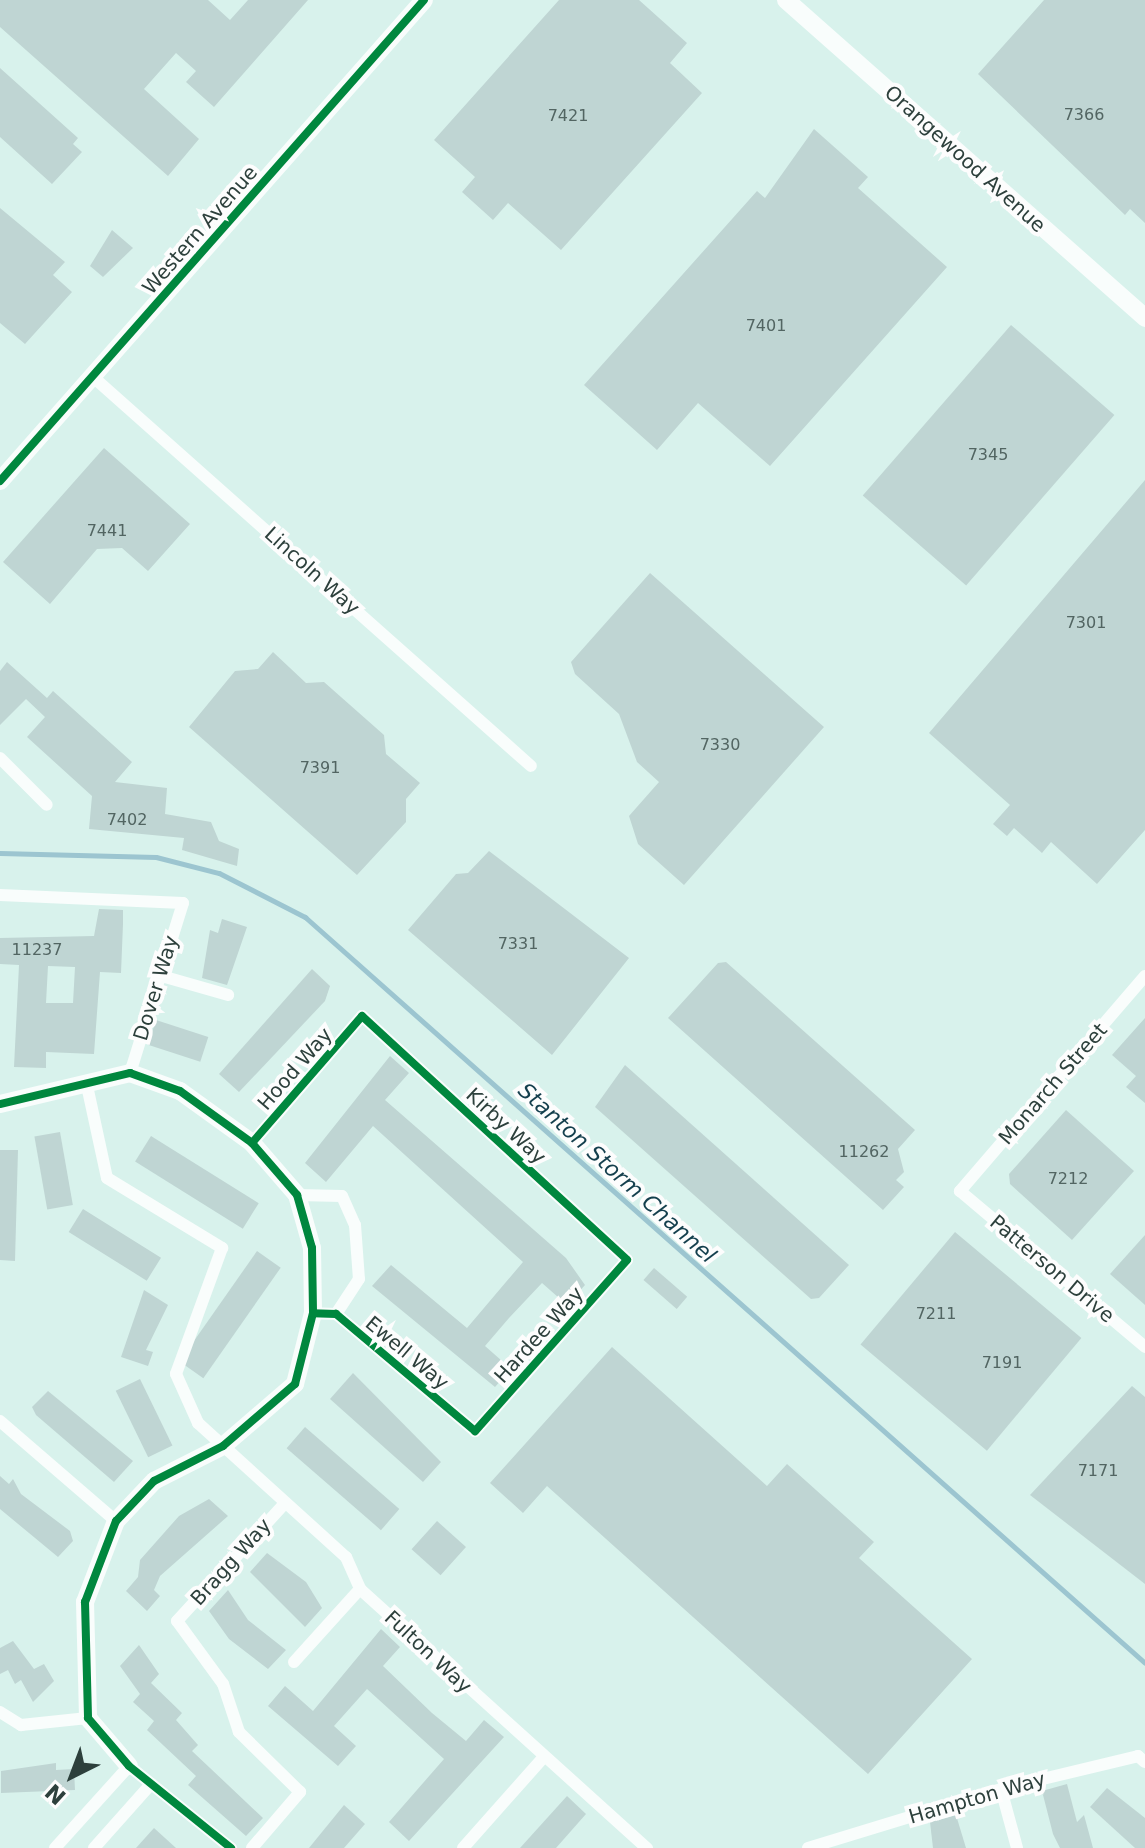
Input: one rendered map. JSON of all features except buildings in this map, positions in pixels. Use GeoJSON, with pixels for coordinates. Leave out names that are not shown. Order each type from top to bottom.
{"type":"FeatureCollection","features":[{"type":"Feature","properties":{"kind":"street","name":"Western Avenue"},"geometry":{"type":"LineString","coordinates":[[0,481],[424,0]]}},
{"type":"Feature","properties":{"kind":"street","name":"Orangewood Avenue"},"geometry":{"type":"LineString","coordinates":[[786,0],[1145,318]]}},
{"type":"Feature","properties":{"kind":"street","name":"Lincoln Way"},"geometry":{"type":"LineString","coordinates":[[92,376],[531,766]]}},
{"type":"Feature","properties":{"kind":"street"},"geometry":{"type":"LineString","coordinates":[[0,758],[47,805]]}},
{"type":"Feature","properties":{"kind":"street","name":"Dover Way"},"geometry":{"type":"LineString","coordinates":[[0,895],[183,903],[158,975],[130,1073]]}},
{"type":"Feature","properties":{"kind":"street"},"geometry":{"type":"LineString","coordinates":[[158,975],[228,995]]}},
{"type":"Feature","properties":{"kind":"street","name":"Monarch Street"},"geometry":{"type":"LineString","coordinates":[[960,1191],[1145,976]]}},
{"type":"Feature","properties":{"kind":"street","name":"Hood Way"},"geometry":{"type":"LineString","coordinates":[[252,1143],[362,1016]]}},
{"type":"Feature","properties":{"kind":"street","name":"Kirby Way"},"geometry":{"type":"LineString","coordinates":[[362,1016],[627,1260]]}},
{"type":"Feature","properties":{"kind":"street"},"geometry":{"type":"LineString","coordinates":[[0,1104],[86,1081],[130,1073],[180,1091],[252,1143],[297,1195],[312,1248],[313,1313],[295,1384],[223,1446],[154,1481],[116,1521],[85,1602],[88,1718],[129,1766],[231,1848]]}},
{"type":"Feature","properties":{"kind":"street","name":"Fulton Way"},"geometry":{"type":"LineString","coordinates":[[86,1081],[107,1178],[222,1248],[176,1374],[198,1423],[346,1557],[360,1589],[543,1758],[647,1848]]}},
{"type":"Feature","properties":{"kind":"street","name":"Patterson Drive"},"geometry":{"type":"LineString","coordinates":[[960,1191],[1145,1347]]}},
{"type":"Feature","properties":{"kind":"street","name":"Ewell Way"},"geometry":{"type":"LineString","coordinates":[[297,1195],[342,1196],[355,1225],[361,1270],[336,1314]]}},
{"type":"Feature","properties":{"kind":"street","name":"Hardee Way"},"geometry":{"type":"LineString","coordinates":[[475,1431],[627,1260]]}},
{"type":"Feature","properties":{"kind":"street","name":"Ewell Way"},"geometry":{"type":"LineString","coordinates":[[313,1313],[336,1314],[475,1431]]}},
{"type":"Feature","properties":{"kind":"street"},"geometry":{"type":"LineString","coordinates":[[0,1421],[116,1521]]}},
{"type":"Feature","properties":{"kind":"street","name":"Bragg Way"},"geometry":{"type":"LineString","coordinates":[[252,1848],[300,1792],[239,1732],[223,1684],[177,1621],[285,1503]]}},
{"type":"Feature","properties":{"kind":"street"},"geometry":{"type":"LineString","coordinates":[[294,1662],[360,1589]]}},
{"type":"Feature","properties":{"kind":"street"},"geometry":{"type":"LineString","coordinates":[[0,1712],[21,1725],[88,1718]]}},
{"type":"Feature","properties":{"kind":"street","name":"Hampton Way"},"geometry":{"type":"LineString","coordinates":[[808,1848],[1001,1789],[1138,1756],[1145,1762]]}},
{"type":"Feature","properties":{"kind":"street"},"geometry":{"type":"LineString","coordinates":[[463,1848],[543,1758]]}},
{"type":"Feature","properties":{"kind":"street"},"geometry":{"type":"LineString","coordinates":[[55,1848],[129,1766]]}},
{"type":"Feature","properties":{"kind":"street"},"geometry":{"type":"LineString","coordinates":[[94,1848],[151,1784]]}},
{"type":"Feature","properties":{"kind":"street"},"geometry":{"type":"LineString","coordinates":[[1001,1789],[1017,1848]]}},
{"type":"Feature","properties":{"kind":"waterway","name":"Stanton Storm Channel"},"geometry":{"type":"LineString","coordinates":[[0,853],[156,857],[219,873],[305,917],[1145,1663]]}},
{"type":"Feature","properties":{"kind":"cycle path"},"geometry":{"type":"LineString","coordinates":[[0,481],[424,0]]}},
{"type":"Feature","properties":{"kind":"cycle path"},"geometry":{"type":"LineString","coordinates":[[252,1143],[362,1016],[627,1260],[475,1431],[336,1314],[313,1313]]}},
{"type":"Feature","properties":{"kind":"cycle path"},"geometry":{"type":"LineString","coordinates":[[0,1104],[130,1073],[180,1091],[252,1143],[297,1195],[312,1248],[313,1313],[295,1384],[223,1446],[154,1481],[116,1521],[85,1602],[88,1718],[129,1766],[231,1848]]}}]}
